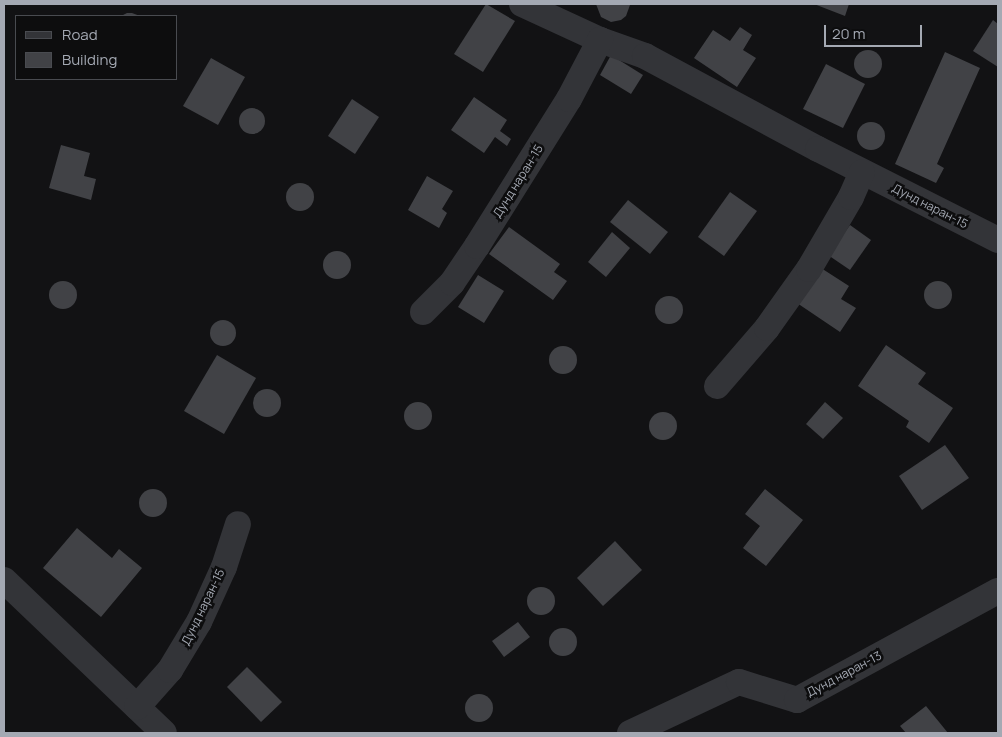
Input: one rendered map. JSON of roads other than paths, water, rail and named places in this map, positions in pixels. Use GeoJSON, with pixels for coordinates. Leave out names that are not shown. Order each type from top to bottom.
{"type":"FeatureCollection","features":[{"type":"Feature","properties":{"kind":"street","name":"Дунд наран-15"},"geometry":{"type":"LineString","coordinates":[[522,4],[600,40],[645,56],[862,172],[998,240]]}},
{"type":"Feature","properties":{"kind":"street","name":"Дунд наран-15"},"geometry":{"type":"LineString","coordinates":[[423,312],[452,282],[477,246],[568,99],[600,40]]}},
{"type":"Feature","properties":{"kind":"street"},"geometry":{"type":"LineString","coordinates":[[717,386],[767,328],[809,270],[851,197],[862,172]]}},
{"type":"Feature","properties":{"kind":"street","name":"Дунд наран-15"},"geometry":{"type":"LineString","coordinates":[[137,707],[170,670],[199,622],[224,567],[238,524]]}},
{"type":"Feature","properties":{"kind":"street"},"geometry":{"type":"LineString","coordinates":[[4,580],[164,733]]}},
{"type":"Feature","properties":{"kind":"street","name":"Дунд наран-13"},"geometry":{"type":"LineString","coordinates":[[630,733],[740,682],[797,700],[998,591]]}}]}
